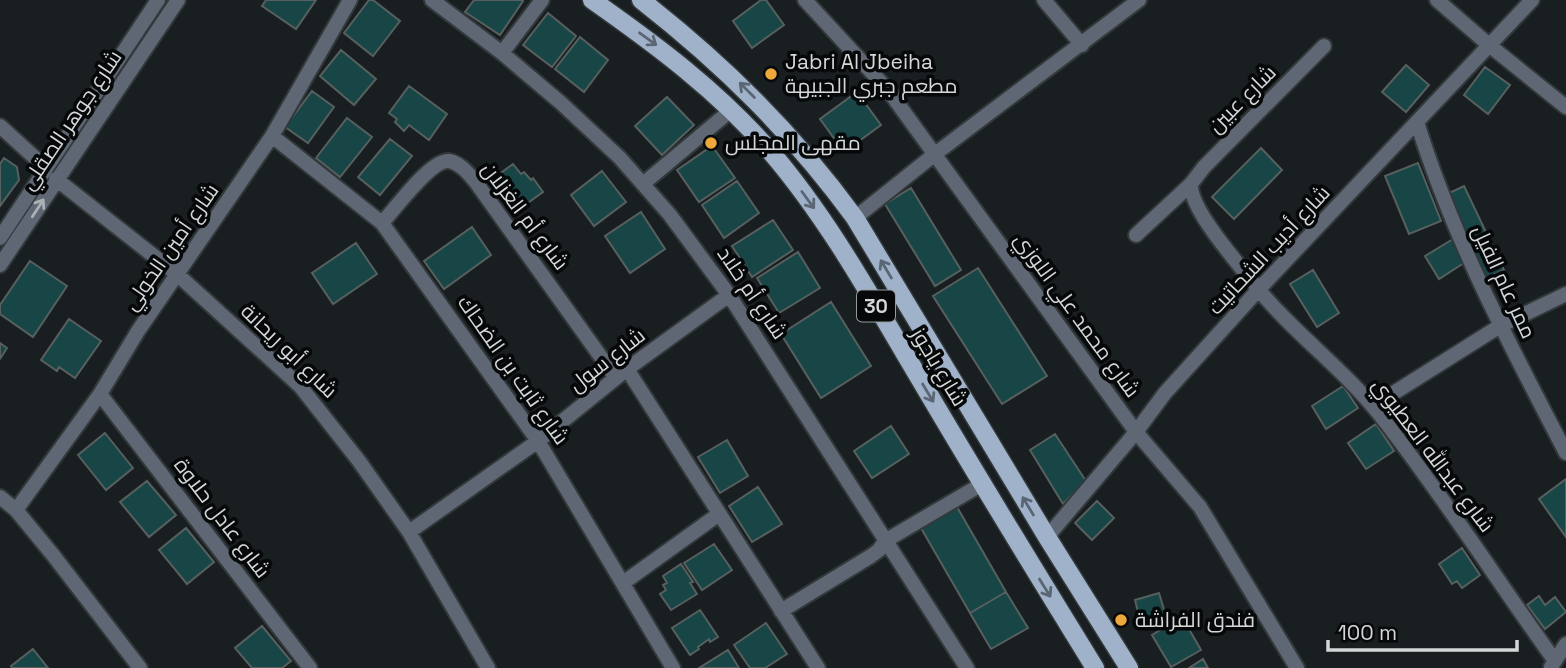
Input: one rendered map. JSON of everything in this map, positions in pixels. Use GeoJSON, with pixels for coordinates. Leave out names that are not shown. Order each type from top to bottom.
{"type":"FeatureCollection","features":[{"type":"Feature","properties":{"kind":"main road","name":"شارع ياجوز"},"geometry":{"type":"LineString","coordinates":[[592,0],[663,50],[769,149],[799,187],[838,243],[1094,668]]}},
{"type":"Feature","properties":{"kind":"main road","name":"شارع ياجوز"},"geometry":{"type":"LineString","coordinates":[[642,0],[694,41],[744,87],[804,152],[855,218],[1129,668]]}},
{"type":"Feature","properties":{"kind":"street","name":"شارع جوهر الصقلي"},"geometry":{"type":"LineString","coordinates":[[0,238],[158,0]]}},
{"type":"Feature","properties":{"kind":"street","name":"شارع جوهر الصقلي"},"geometry":{"type":"LineString","coordinates":[[0,265],[178,0]]}},
{"type":"Feature","properties":{"kind":"street","name":"شارع أمين الخولي"},"geometry":{"type":"LineString","coordinates":[[16,510],[100,394],[138,331],[272,136],[350,0]]}},
{"type":"Feature","properties":{"kind":"street","name":"شارع أم خلاد"},"geometry":{"type":"LineString","coordinates":[[432,0],[502,53],[571,113],[644,183],[729,295],[967,668]]}},
{"type":"Feature","properties":{"kind":"street"},"geometry":{"type":"LineString","coordinates":[[502,53],[542,0]]}},
{"type":"Feature","properties":{"kind":"street","name":"شارع محمد علي اللوزي"},"geometry":{"type":"LineString","coordinates":[[805,0],[888,90],[1136,432],[1200,507],[1297,668]]}},
{"type":"Feature","properties":{"kind":"street"},"geometry":{"type":"LineString","coordinates":[[1044,0],[1082,45]]}},
{"type":"Feature","properties":{"kind":"street"},"geometry":{"type":"LineString","coordinates":[[855,218],[1139,0]]}},
{"type":"Feature","properties":{"kind":"street"},"geometry":{"type":"LineString","coordinates":[[1437,0],[1566,107]]}},
{"type":"Feature","properties":{"kind":"street","name":"شارع أديب الشحاتيت"},"geometry":{"type":"LineString","coordinates":[[1047,537],[1136,432],[1165,393],[1259,289],[1532,0]]}},
{"type":"Feature","properties":{"kind":"street","name":"شارع عبين"},"geometry":{"type":"LineString","coordinates":[[1136,235],[1191,184],[1204,167],[1324,46]]}},
{"type":"Feature","properties":{"kind":"street"},"geometry":{"type":"LineString","coordinates":[[644,183],[730,111]]}},
{"type":"Feature","properties":{"kind":"street","name":"ممر عام الفيل"},"geometry":{"type":"LineString","coordinates":[[1417,122],[1435,179],[1500,326],[1566,453]]}},
{"type":"Feature","properties":{"kind":"street"},"geometry":{"type":"LineString","coordinates":[[0,126],[45,167]]}},
{"type":"Feature","properties":{"kind":"street","name":"شارع ثابت بن الضحاك"},"geometry":{"type":"LineString","coordinates":[[272,136],[383,223],[538,440],[673,668]]}},
{"type":"Feature","properties":{"kind":"street","name":"شارع أم الغزلان"},"geometry":{"type":"LineString","coordinates":[[383,223],[435,165],[447,161],[455,163],[475,181],[621,374]]}},
{"type":"Feature","properties":{"kind":"street","name":"شارع أبو ريحانة"},"geometry":{"type":"LineString","coordinates":[[56,179],[178,275],[300,386],[359,461],[409,532],[488,668]]}},
{"type":"Feature","properties":{"kind":"street"},"geometry":{"type":"LineString","coordinates":[[1191,184],[1194,202],[1222,243],[1259,289]]}},
{"type":"Feature","properties":{"kind":"street","name":"شارع عبدالله العطيوي"},"geometry":{"type":"LineString","coordinates":[[1259,289],[1373,406],[1479,549],[1552,664]]}},
{"type":"Feature","properties":{"kind":"street"},"geometry":{"type":"LineString","coordinates":[[1373,406],[1500,326],[1566,294]]}},
{"type":"Feature","properties":{"kind":"street","name":"شارع سول"},"geometry":{"type":"LineString","coordinates":[[409,532],[538,440],[621,374],[729,295]]}},
{"type":"Feature","properties":{"kind":"street"},"geometry":{"type":"LineString","coordinates":[[621,374],[719,514],[818,668]]}},
{"type":"Feature","properties":{"kind":"street","name":"شارع عادل حلاوة"},"geometry":{"type":"LineString","coordinates":[[100,394],[310,668]]}},
{"type":"Feature","properties":{"kind":"street"},"geometry":{"type":"LineString","coordinates":[[781,611],[871,556],[885,541],[982,484]]}},
{"type":"Feature","properties":{"kind":"street"},"geometry":{"type":"LineString","coordinates":[[0,497],[16,510],[140,668]]}},
{"type":"Feature","properties":{"kind":"street"},"geometry":{"type":"LineString","coordinates":[[622,583],[719,514]]}},
{"type":"Feature","properties":{"kind":"street"},"geometry":{"type":"LineString","coordinates":[[1552,664],[1566,644]]}},
{"type":"Feature","properties":{"kind":"building"},"geometry":{"type":"Polygon","coordinates":[[[266,0],[316,0],[296,29],[262,6],[266,0]]]}},
{"type":"Feature","properties":{"kind":"building"},"geometry":{"type":"Polygon","coordinates":[[[369,0],[373,0],[400,21],[373,56],[344,33],[369,0]]]}},
{"type":"Feature","properties":{"kind":"building"},"geometry":{"type":"Polygon","coordinates":[[[474,0],[523,1],[500,35],[465,12],[474,0]]]}},
{"type":"Feature","properties":{"kind":"building"},"geometry":{"type":"Polygon","coordinates":[[[761,0],[766,0],[784,25],[752,48],[733,21],[761,0]]]}},
{"type":"Feature","properties":{"kind":"building"},"geometry":{"type":"Polygon","coordinates":[[[548,13],[576,36],[552,67],[523,45],[548,13]]]}},
{"type":"Feature","properties":{"kind":"building"},"geometry":{"type":"Polygon","coordinates":[[[580,37],[608,60],[584,92],[555,69],[580,37]]]}},
{"type":"Feature","properties":{"kind":"building"},"geometry":{"type":"Polygon","coordinates":[[[341,50],[376,79],[354,105],[320,76],[341,50]]]}},
{"type":"Feature","properties":{"kind":"building"},"geometry":{"type":"Polygon","coordinates":[[[1406,65],[1429,85],[1406,112],[1382,92],[1406,65]]]}},
{"type":"Feature","properties":{"kind":"building"},"geometry":{"type":"Polygon","coordinates":[[[1485,67],[1510,85],[1488,114],[1464,95],[1485,67]]]}},
{"type":"Feature","properties":{"kind":"building"},"geometry":{"type":"Polygon","coordinates":[[[409,86],[447,114],[429,140],[409,125],[404,131],[395,122],[397,119],[389,113],[409,86]]]}},
{"type":"Feature","properties":{"kind":"building"},"geometry":{"type":"Polygon","coordinates":[[[312,91],[334,107],[308,143],[285,127],[312,91]]]}},
{"type":"Feature","properties":{"kind":"building"},"geometry":{"type":"Polygon","coordinates":[[[857,92],[881,125],[844,152],[820,119],[857,92]]]}},
{"type":"Feature","properties":{"kind":"building"},"geometry":{"type":"Polygon","coordinates":[[[667,97],[694,125],[662,155],[635,126],[667,97]]]}},
{"type":"Feature","properties":{"kind":"building"},"geometry":{"type":"Polygon","coordinates":[[[347,118],[372,137],[340,177],[316,158],[347,118]]]}},
{"type":"Feature","properties":{"kind":"building"},"geometry":{"type":"Polygon","coordinates":[[[390,139],[412,156],[380,195],[358,177],[390,139]]]}},
{"type":"Feature","properties":{"kind":"building"},"geometry":{"type":"Polygon","coordinates":[[[712,146],[735,178],[699,202],[677,170],[712,146]]]}},
{"type":"Feature","properties":{"kind":"building"},"geometry":{"type":"Polygon","coordinates":[[[1261,148],[1282,170],[1234,219],[1212,197],[1261,148]]]}},
{"type":"Feature","properties":{"kind":"building"},"geometry":{"type":"Polygon","coordinates":[[[4,158],[17,167],[19,180],[0,206],[0,164],[4,158]]]}},
{"type":"Feature","properties":{"kind":"building"},"geometry":{"type":"Polygon","coordinates":[[[1418,163],[1441,221],[1409,234],[1385,176],[1418,163]]]}},
{"type":"Feature","properties":{"kind":"building"},"geometry":{"type":"Polygon","coordinates":[[[513,164],[521,174],[524,172],[531,180],[533,178],[543,192],[515,212],[491,180],[513,164]]]}},
{"type":"Feature","properties":{"kind":"building"},"geometry":{"type":"Polygon","coordinates":[[[602,171],[626,202],[594,226],[571,195],[602,171]]]}},
{"type":"Feature","properties":{"kind":"building"},"geometry":{"type":"Polygon","coordinates":[[[737,181],[759,213],[724,238],[702,205],[737,181]]]}},
{"type":"Feature","properties":{"kind":"building"},"geometry":{"type":"Polygon","coordinates":[[[1464,186],[1504,270],[1484,279],[1445,195],[1464,186]]]}},
{"type":"Feature","properties":{"kind":"building"},"geometry":{"type":"Polygon","coordinates":[[[911,188],[961,270],[935,286],[885,204],[911,188]]]}},
{"type":"Feature","properties":{"kind":"building"},"geometry":{"type":"Polygon","coordinates":[[[641,212],[665,249],[630,273],[605,236],[641,212]]]}},
{"type":"Feature","properties":{"kind":"building"},"geometry":{"type":"Polygon","coordinates":[[[773,220],[793,250],[752,277],[732,246],[773,220]]]}},
{"type":"Feature","properties":{"kind":"building"},"geometry":{"type":"Polygon","coordinates":[[[472,227],[491,255],[444,289],[424,261],[472,227]]]}},
{"type":"Feature","properties":{"kind":"building"},"geometry":{"type":"Polygon","coordinates":[[[1453,239],[1467,261],[1439,279],[1425,256],[1453,239]]]}},
{"type":"Feature","properties":{"kind":"building"},"geometry":{"type":"Polygon","coordinates":[[[356,243],[377,274],[333,304],[312,273],[356,243]]]}},
{"type":"Feature","properties":{"kind":"building"},"geometry":{"type":"Polygon","coordinates":[[[798,252],[820,288],[779,313],[757,278],[798,252]]]}},
{"type":"Feature","properties":{"kind":"building"},"geometry":{"type":"Polygon","coordinates":[[[30,261],[67,286],[33,337],[0,314],[0,305],[30,261]]]}},
{"type":"Feature","properties":{"kind":"building"},"geometry":{"type":"Polygon","coordinates":[[[978,268],[1047,376],[1002,404],[933,296],[978,268]]]}},
{"type":"Feature","properties":{"kind":"building"},"geometry":{"type":"Polygon","coordinates":[[[1313,270],[1339,313],[1317,327],[1290,284],[1313,270]]]}},
{"type":"Feature","properties":{"kind":"building"},"geometry":{"type":"Polygon","coordinates":[[[831,302],[871,366],[821,398],[781,334],[831,302]]]}},
{"type":"Feature","properties":{"kind":"building"},"geometry":{"type":"Polygon","coordinates":[[[69,319],[101,341],[75,378],[59,367],[57,371],[41,360],[69,319]]]}},
{"type":"Feature","properties":{"kind":"building"},"geometry":{"type":"Polygon","coordinates":[[[0,343],[7,348],[0,359],[0,343]]]}},
{"type":"Feature","properties":{"kind":"building"},"geometry":{"type":"Polygon","coordinates":[[[1343,386],[1358,408],[1326,429],[1312,406],[1343,386]]]}},
{"type":"Feature","properties":{"kind":"building"},"geometry":{"type":"Polygon","coordinates":[[[1376,424],[1394,451],[1366,469],[1348,443],[1376,424]]]}},
{"type":"Feature","properties":{"kind":"building"},"geometry":{"type":"Polygon","coordinates":[[[891,426],[909,454],[872,478],[854,451],[891,426]]]}},
{"type":"Feature","properties":{"kind":"building"},"geometry":{"type":"Polygon","coordinates":[[[105,433],[133,468],[106,490],[78,455],[105,433]]]}},
{"type":"Feature","properties":{"kind":"building"},"geometry":{"type":"Polygon","coordinates":[[[1055,434],[1086,481],[1063,504],[1030,450],[1055,434]]]}},
{"type":"Feature","properties":{"kind":"building"},"geometry":{"type":"Polygon","coordinates":[[[727,440],[748,476],[720,493],[698,457],[727,440]]]}},
{"type":"Feature","properties":{"kind":"building"},"geometry":{"type":"Polygon","coordinates":[[[1566,479],[1566,537],[1539,499],[1566,479]]]}},
{"type":"Feature","properties":{"kind":"building"},"geometry":{"type":"Polygon","coordinates":[[[147,481],[176,515],[149,537],[120,502],[147,481]]]}},
{"type":"Feature","properties":{"kind":"building"},"geometry":{"type":"Polygon","coordinates":[[[758,487],[782,524],[752,542],[729,506],[758,487]]]}},
{"type":"Feature","properties":{"kind":"building"},"geometry":{"type":"Polygon","coordinates":[[[1097,501],[1114,518],[1092,540],[1075,523],[1097,501]]]}},
{"type":"Feature","properties":{"kind":"building"},"geometry":{"type":"Polygon","coordinates":[[[957,507],[1006,592],[970,613],[921,528],[957,507]]]}},
{"type":"Feature","properties":{"kind":"building"},"geometry":{"type":"Polygon","coordinates":[[[186,528],[214,562],[187,584],[159,550],[186,528]]]}},
{"type":"Feature","properties":{"kind":"building"},"geometry":{"type":"Polygon","coordinates":[[[714,544],[732,570],[702,590],[684,563],[714,544]]]}},
{"type":"Feature","properties":{"kind":"building"},"geometry":{"type":"Polygon","coordinates":[[[1462,548],[1480,575],[1462,588],[1457,581],[1452,584],[1439,564],[1462,548]]]}},
{"type":"Feature","properties":{"kind":"building"},"geometry":{"type":"Polygon","coordinates":[[[681,564],[693,582],[690,583],[697,594],[671,610],[660,594],[666,590],[663,585],[667,583],[663,576],[681,564]]]}},
{"type":"Feature","properties":{"kind":"building"},"geometry":{"type":"Polygon","coordinates":[[[1006,592],[1028,628],[991,649],[970,613],[1006,592]]]}},
{"type":"Feature","properties":{"kind":"building"},"geometry":{"type":"Polygon","coordinates":[[[1159,593],[1165,613],[1140,620],[1135,600],[1159,593]]]}},
{"type":"Feature","properties":{"kind":"building"},"geometry":{"type":"Polygon","coordinates":[[[1539,596],[1545,605],[1555,597],[1566,612],[1545,629],[1527,605],[1539,596]]]}},
{"type":"Feature","properties":{"kind":"building"},"geometry":{"type":"Polygon","coordinates":[[[700,610],[718,637],[710,642],[709,639],[690,655],[672,628],[700,610]]]}},
{"type":"Feature","properties":{"kind":"building"},"geometry":{"type":"Polygon","coordinates":[[[1182,617],[1201,650],[1171,667],[1152,635],[1182,617]]]}},
{"type":"Feature","properties":{"kind":"building"},"geometry":{"type":"Polygon","coordinates":[[[766,623],[787,654],[765,668],[750,668],[734,645],[766,623]]]}},
{"type":"Feature","properties":{"kind":"building"},"geometry":{"type":"Polygon","coordinates":[[[262,626],[291,661],[282,668],[252,668],[235,648],[262,626]]]}},
{"type":"Feature","properties":{"kind":"building"},"geometry":{"type":"Polygon","coordinates":[[[33,649],[48,668],[12,668],[11,666],[33,649]]]}},
{"type":"Feature","properties":{"kind":"building"},"geometry":{"type":"Polygon","coordinates":[[[728,650],[739,668],[699,668],[728,650]]]}},
{"type":"Feature","properties":{"kind":"building"},"geometry":{"type":"Polygon","coordinates":[[[1203,659],[1208,668],[1189,668],[1203,659]]]}},
{"type":"Feature","properties":{"kind":"place","name":"Jabri Al Jbeiha مطعم جبري الجبيهة"},"geometry":{"type":"Point","coordinates":[771,74]}},
{"type":"Feature","properties":{"kind":"place","name":"مقهى المجلس"},"geometry":{"type":"Point","coordinates":[711,143]}},
{"type":"Feature","properties":{"kind":"place","name":"فندق الفراشة"},"geometry":{"type":"Point","coordinates":[1121,620]}}]}
